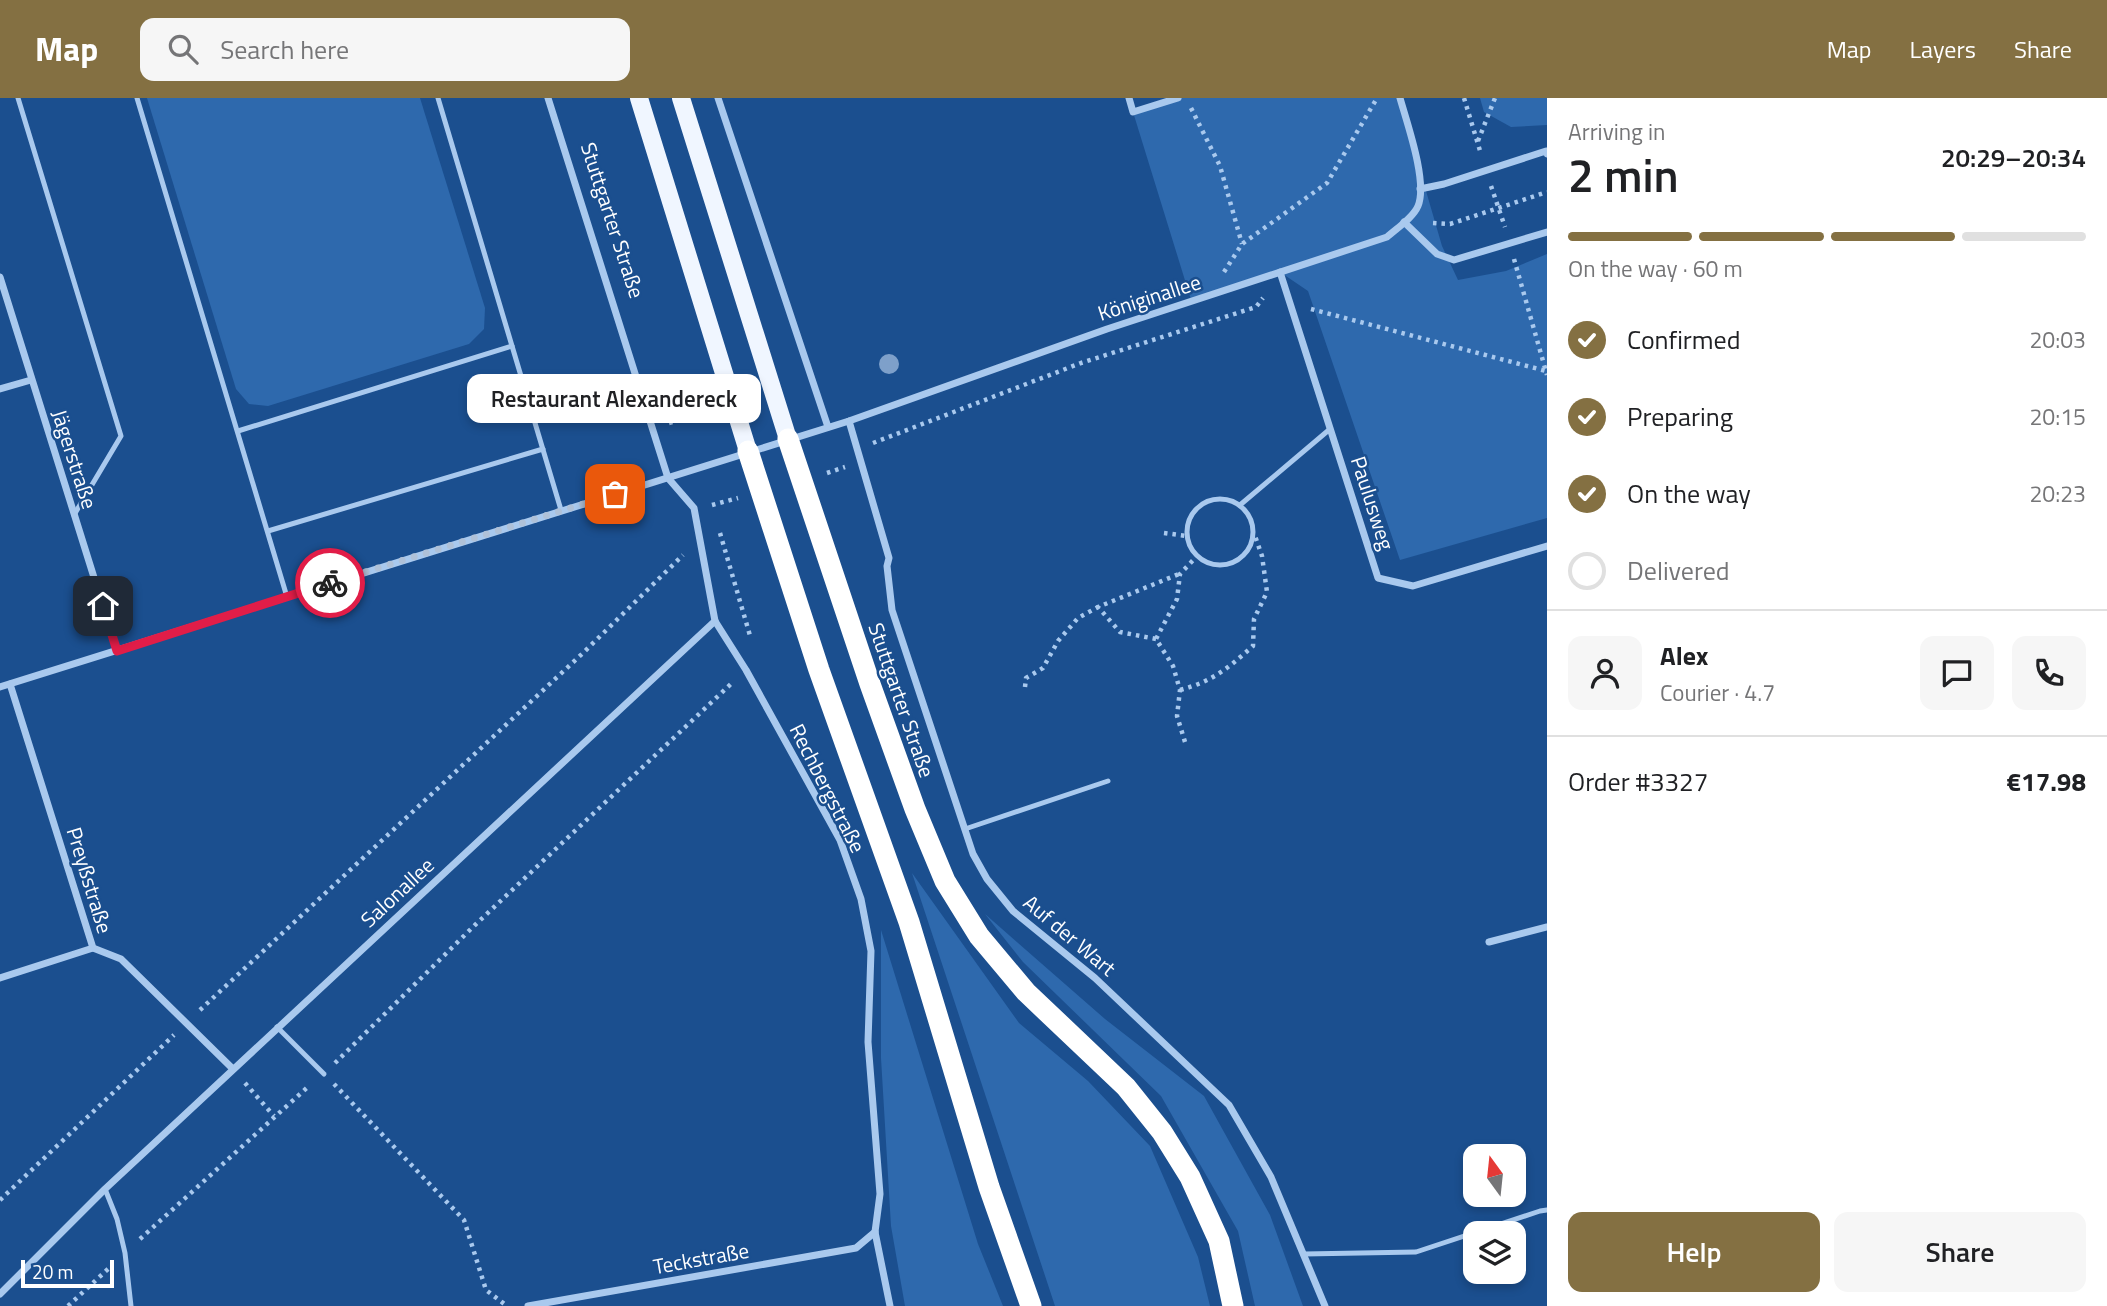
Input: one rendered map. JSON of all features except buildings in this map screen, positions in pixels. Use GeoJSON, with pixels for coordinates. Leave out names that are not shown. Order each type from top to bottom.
{"type":"FeatureCollection","features":[{"type":"Feature","properties":{"kind":"highway","name":"Stuttgarter Straße"},"geometry":{"type":"LineString","coordinates":[[788,439],[874,696],[915,809],[945,881],[979,936],[1026,992],[1126,1087],[1162,1132],[1191,1177],[1219,1241],[1233,1306]]}},
{"type":"Feature","properties":{"kind":"highway"},"geometry":{"type":"LineString","coordinates":[[748,451],[819,670],[909,922],[989,1187],[1031,1306]]}},
{"type":"Feature","properties":{"kind":"main road"},"geometry":{"type":"LineString","coordinates":[[639,98],[748,451]]}},
{"type":"Feature","properties":{"kind":"main road","name":"Stuttgarter Straße"},"geometry":{"type":"LineString","coordinates":[[681,98],[788,439]]}},
{"type":"Feature","properties":{"kind":"street","name":"Stuttgarter Straße"},"geometry":{"type":"LineString","coordinates":[[548,98],[668,478]]}},
{"type":"Feature","properties":{"kind":"street"},"geometry":{"type":"LineString","coordinates":[[718,98],[828,427]]}},
{"type":"Feature","properties":{"kind":"street"},"geometry":{"type":"LineString","coordinates":[[1129,98],[1133,112],[1178,98]]}},
{"type":"Feature","properties":{"kind":"street"},"geometry":{"type":"LineString","coordinates":[[1400,98],[1415,148],[1420,189],[1418,206],[1405,222],[1437,254],[1454,260],[1547,232]]}},
{"type":"Feature","properties":{"kind":"street"},"geometry":{"type":"LineString","coordinates":[[1420,189],[1546,151],[1547,154]]}},
{"type":"Feature","properties":{"kind":"street","name":"Königinallee"},"geometry":{"type":"LineString","coordinates":[[0,687],[849,421],[1107,329],[1387,237],[1405,222]]}},
{"type":"Feature","properties":{"kind":"street","name":"Paulusweg"},"geometry":{"type":"LineString","coordinates":[[1280,272],[1378,578],[1413,586],[1547,546]]}},
{"type":"Feature","properties":{"kind":"street","name":"Jägerstraße"},"geometry":{"type":"LineString","coordinates":[[0,277],[117,651]]}},
{"type":"Feature","properties":{"kind":"street"},"geometry":{"type":"LineString","coordinates":[[0,389],[31,380]]}},
{"type":"Feature","properties":{"kind":"street","name":"Auf der Wart"},"geometry":{"type":"LineString","coordinates":[[849,421],[889,558],[887,566],[892,610],[973,854],[1013,911],[1095,978],[1228,1105],[1271,1177],[1325,1306]]}},
{"type":"Feature","properties":{"kind":"street","name":"Rechbergstraße"},"geometry":{"type":"LineString","coordinates":[[668,478],[694,508],[715,621],[746,670],[840,840],[861,898],[871,951],[868,1042],[880,1194],[875,1232],[890,1306]]}},
{"type":"Feature","properties":{"kind":"street","name":"Salonallee"},"geometry":{"type":"LineString","coordinates":[[0,1294],[104,1189],[715,621]]}},
{"type":"Feature","properties":{"kind":"street","name":"Preyßstraße"},"geometry":{"type":"LineString","coordinates":[[10,684],[93,948],[121,959],[233,1069]]}},
{"type":"Feature","properties":{"kind":"street"},"geometry":{"type":"LineString","coordinates":[[1489,942],[1547,927]]}},
{"type":"Feature","properties":{"kind":"street"},"geometry":{"type":"LineString","coordinates":[[0,978],[93,948]]}},
{"type":"Feature","properties":{"kind":"street","name":"Teckstraße"},"geometry":{"type":"LineString","coordinates":[[528,1306],[856,1248],[875,1232]]}},
{"type":"Feature","properties":{"kind":"lane"},"geometry":{"type":"LineString","coordinates":[[18,98],[121,436],[74,515]]}},
{"type":"Feature","properties":{"kind":"lane"},"geometry":{"type":"LineString","coordinates":[[137,98],[287,597]]}},
{"type":"Feature","properties":{"kind":"lane"},"geometry":{"type":"LineString","coordinates":[[438,98],[561,510]]}},
{"type":"Feature","properties":{"kind":"lane"},"geometry":{"type":"LineString","coordinates":[[238,430],[512,346]]}},
{"type":"Feature","properties":{"kind":"lane"},"geometry":{"type":"LineString","coordinates":[[1240,505],[1330,429]]}},
{"type":"Feature","properties":{"kind":"lane"},"geometry":{"type":"LineString","coordinates":[[268,531],[543,449]]}},
{"type":"Feature","properties":{"kind":"lane"},"geometry":{"type":"LineString","coordinates":[[1220,499],[1230,500],[1248,512],[1254,533],[1252,544],[1246,553],[1228,565],[1206,562],[1197,556],[1190,547],[1187,536],[1188,525],[1199,506],[1209,500],[1220,499]]}},
{"type":"Feature","properties":{"kind":"lane"},"geometry":{"type":"LineString","coordinates":[[965,829],[1108,781]]}},
{"type":"Feature","properties":{"kind":"lane"},"geometry":{"type":"LineString","coordinates":[[277,1027],[324,1074]]}},
{"type":"Feature","properties":{"kind":"lane"},"geometry":{"type":"LineString","coordinates":[[104,1189],[117,1219],[125,1253],[127,1291],[131,1306]]}},
{"type":"Feature","properties":{"kind":"lane"},"geometry":{"type":"LineString","coordinates":[[1304,1254],[1416,1252],[1547,1210]]}},
{"type":"Feature","properties":{"kind":"path"},"geometry":{"type":"LineString","coordinates":[[1186,98],[1220,166],[1241,244]]}},
{"type":"Feature","properties":{"kind":"path"},"geometry":{"type":"LineString","coordinates":[[1226,291],[1223,270],[1241,244],[1327,183],[1377,98]]}},
{"type":"Feature","properties":{"kind":"path"},"geometry":{"type":"LineString","coordinates":[[1464,98],[1477,141],[1495,98]]}},
{"type":"Feature","properties":{"kind":"path"},"geometry":{"type":"LineString","coordinates":[[1486,170],[1547,372]]}},
{"type":"Feature","properties":{"kind":"path"},"geometry":{"type":"LineString","coordinates":[[1405,222],[1450,224],[1547,192]]}},
{"type":"Feature","properties":{"kind":"path"},"geometry":{"type":"LineString","coordinates":[[859,454],[875,442],[1081,363],[1256,307],[1280,272]]}},
{"type":"Feature","properties":{"kind":"path"},"geometry":{"type":"LineString","coordinates":[[1290,303],[1547,372]]}},
{"type":"Feature","properties":{"kind":"path"},"geometry":{"type":"LineString","coordinates":[[712,505],[716,518]]}},
{"type":"Feature","properties":{"kind":"path"},"geometry":{"type":"LineString","coordinates":[[68,1306],[274,1116],[324,1074],[475,925],[746,670],[754,648],[720,531]]}},
{"type":"Feature","properties":{"kind":"path"},"geometry":{"type":"LineString","coordinates":[[1164,533],[1187,536]]}},
{"type":"Feature","properties":{"kind":"path"},"geometry":{"type":"LineString","coordinates":[[1180,690],[1206,683],[1231,666],[1253,646],[1254,618],[1267,592],[1262,556],[1254,533]]}},
{"type":"Feature","properties":{"kind":"path"},"geometry":{"type":"LineString","coordinates":[[0,1200],[583,653],[701,538]]}},
{"type":"Feature","properties":{"kind":"path"},"geometry":{"type":"LineString","coordinates":[[1025,687],[1026,678],[1043,668],[1058,641],[1078,618],[1098,607],[1180,574],[1197,556]]}},
{"type":"Feature","properties":{"kind":"path"},"geometry":{"type":"LineString","coordinates":[[1156,639],[1177,600],[1180,574]]}},
{"type":"Feature","properties":{"kind":"path"},"geometry":{"type":"LineString","coordinates":[[1098,607],[1120,632],[1156,639],[1173,666],[1180,690],[1177,716],[1185,742]]}},
{"type":"Feature","properties":{"kind":"path"},"geometry":{"type":"LineString","coordinates":[[233,1069],[274,1116]]}},
{"type":"Feature","properties":{"kind":"path"},"geometry":{"type":"LineString","coordinates":[[324,1074],[464,1220],[486,1290],[507,1306]]}},
{"type":"Feature","properties":{"kind":"shaded area"},"geometry":{"type":"Polygon","coordinates":[[[147,98],[420,98],[485,308],[484,329],[469,344],[268,406],[249,404],[236,389],[147,98]]]}},
{"type":"Feature","properties":{"kind":"shaded area"},"geometry":{"type":"Polygon","coordinates":[[[1178,98],[1399,98],[1442,246],[1458,280],[1506,271],[1547,254],[1547,518],[1400,560],[1308,291],[1280,272],[1192,303],[1133,112],[1178,98]]]}},
{"type":"Feature","properties":{"kind":"shaded area"},"geometry":{"type":"Polygon","coordinates":[[[1480,98],[1547,98],[1547,125],[1511,127],[1484,112],[1480,98]]]}},
{"type":"Feature","properties":{"kind":"shaded area"},"geometry":{"type":"Polygon","coordinates":[[[912,873],[1019,1023],[1088,1081],[1150,1146],[1198,1257],[1210,1306],[1055,1306],[912,873]]]}},
{"type":"Feature","properties":{"kind":"shaded area"},"geometry":{"type":"Polygon","coordinates":[[[985,914],[1105,1019],[1204,1096],[1270,1215],[1303,1306],[1255,1306],[1238,1231],[1161,1096],[1023,962],[985,914]]]}},
{"type":"Feature","properties":{"kind":"shaded area"},"geometry":{"type":"Polygon","coordinates":[[[881,930],[978,1244],[1003,1306],[905,1306],[891,1226],[881,1058],[881,930]]]}},
{"type":"Feature","properties":{"kind":"way so far"},"geometry":{"type":"LineString","coordinates":[[330,583],[615,494]]}},
{"type":"Feature","properties":{"kind":"place","name":"Restaurant Alexandereck"},"geometry":{"type":"Point","coordinates":[615,494]}},
{"type":"Feature","properties":{"kind":"route"},"geometry":{"type":"LineString","coordinates":[[103,606],[117,651],[330,583]]}}]}
